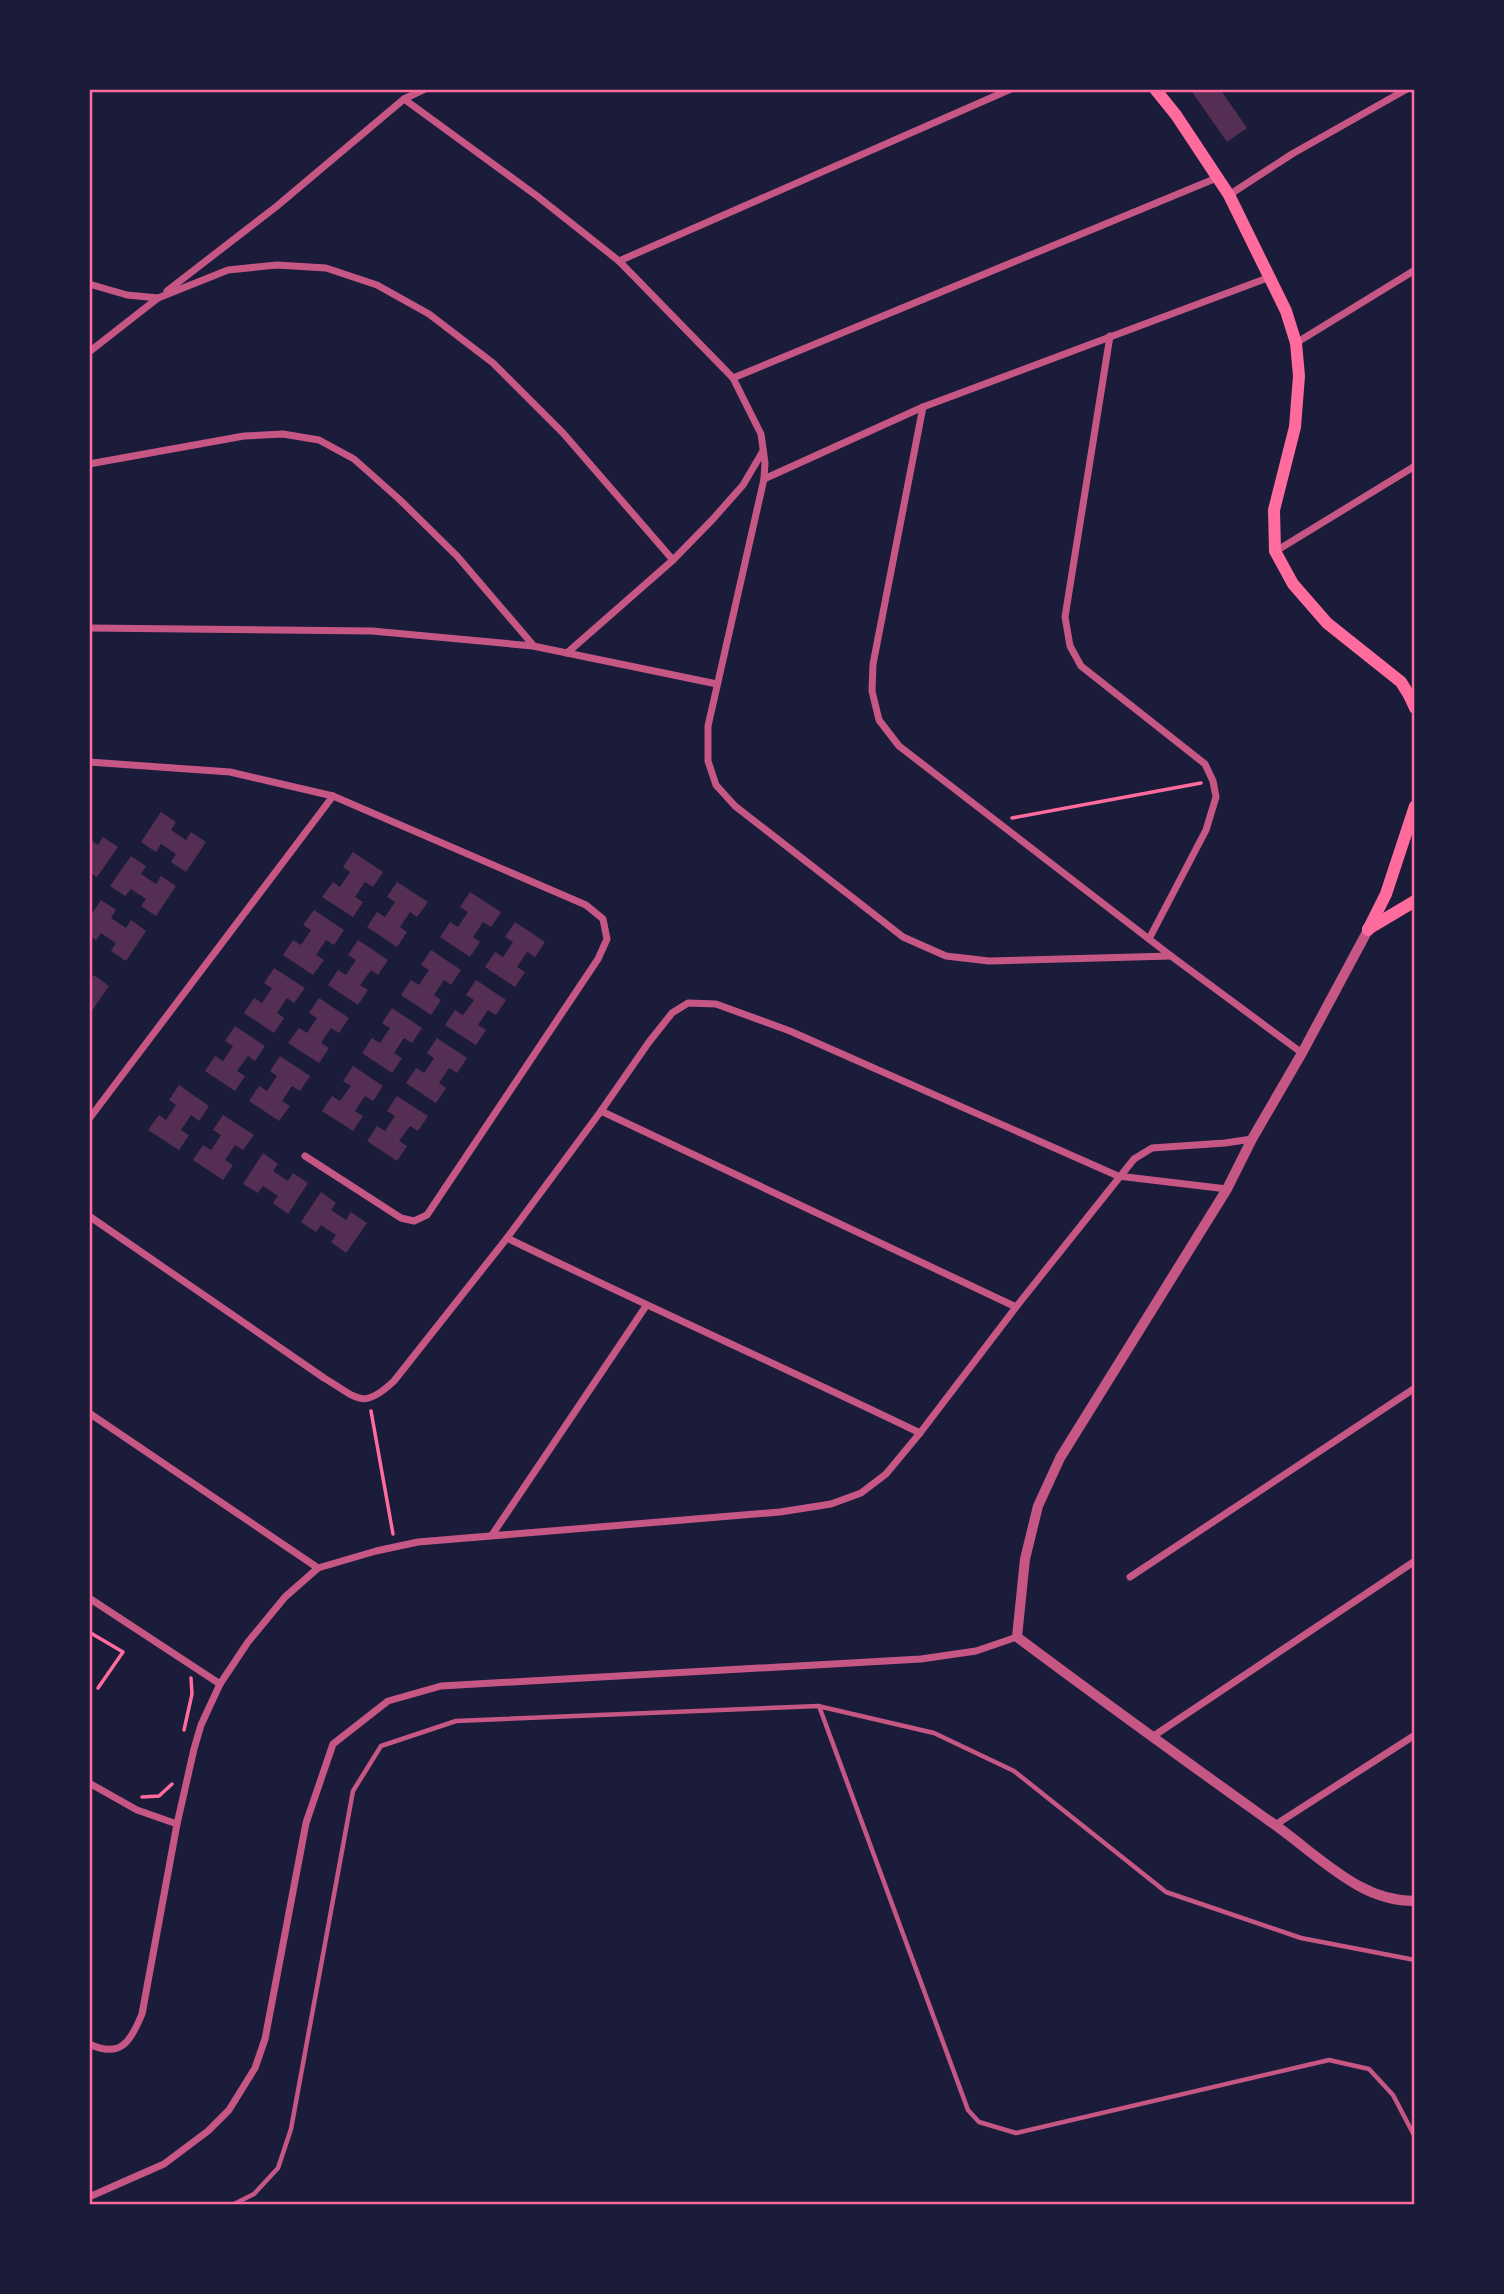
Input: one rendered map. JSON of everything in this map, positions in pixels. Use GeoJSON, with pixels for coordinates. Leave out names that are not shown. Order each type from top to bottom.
{"type":"FeatureCollection","features":[{"type":"Feature","properties":{"kind":"main road"},"geometry":{"type":"LineString","coordinates":[[1155,89],[1176,115],[1229,195],[1271,277],[1296,343],[1299,376],[1295,427],[1274,510],[1275,551],[1293,584],[1327,623],[1401,682],[1412,693],[1415,708]]}},
{"type":"Feature","properties":{"kind":"main road"},"geometry":{"type":"LineString","coordinates":[[1368,930],[1386,894],[1415,806]]}},
{"type":"Feature","properties":{"kind":"main road"},"geometry":{"type":"LineString","coordinates":[[1368,930],[1415,901]]}},
{"type":"Feature","properties":{"kind":"street"},"geometry":{"type":"LineString","coordinates":[[89,352],[277,206],[404,99],[425,89]]}},
{"type":"Feature","properties":{"kind":"street"},"geometry":{"type":"LineString","coordinates":[[619,261],[1011,89]]}},
{"type":"Feature","properties":{"kind":"street"},"geometry":{"type":"LineString","coordinates":[[1229,195],[1292,154],[1407,89]]}},
{"type":"Feature","properties":{"kind":"street"},"geometry":{"type":"LineString","coordinates":[[404,99],[537,196],[619,261],[733,378],[761,434],[764,479],[708,726],[708,761],[716,785],[736,806],[903,937],[946,956],[989,961],[1171,956]]}},
{"type":"Feature","properties":{"kind":"street"},"geometry":{"type":"LineString","coordinates":[[733,378],[1219,177]]}},
{"type":"Feature","properties":{"kind":"street"},"geometry":{"type":"LineString","coordinates":[[89,284],[127,295],[158,298],[228,270],[277,265],[326,268],[377,285],[429,314],[493,362],[563,433],[673,560]]}},
{"type":"Feature","properties":{"kind":"street"},"geometry":{"type":"LineString","coordinates":[[1296,343],[1415,270]]}},
{"type":"Feature","properties":{"kind":"street"},"geometry":{"type":"LineString","coordinates":[[764,479],[923,407],[1271,277]]}},
{"type":"Feature","properties":{"kind":"street"},"geometry":{"type":"LineString","coordinates":[[1111,337],[1068,594],[1065,617],[1070,646],[1081,666],[1205,764],[1213,780],[1216,797],[1206,830],[1149,939]]}},
{"type":"Feature","properties":{"kind":"street"},"geometry":{"type":"LineString","coordinates":[[923,407],[873,664],[872,691],[879,720],[899,746],[1171,956],[1302,1053]]}},
{"type":"Feature","properties":{"kind":"street"},"geometry":{"type":"LineString","coordinates":[[89,464],[244,436],[283,434],[319,440],[354,459],[399,499],[457,556],[533,646]]}},
{"type":"Feature","properties":{"kind":"street"},"geometry":{"type":"LineString","coordinates":[[567,653],[673,560],[713,519],[743,485],[764,450]]}},
{"type":"Feature","properties":{"kind":"street"},"geometry":{"type":"LineString","coordinates":[[1275,551],[1415,466]]}},
{"type":"Feature","properties":{"kind":"street"},"geometry":{"type":"LineString","coordinates":[[89,628],[372,631],[533,646],[717,684]]}},
{"type":"Feature","properties":{"kind":"street"},"geometry":{"type":"LineString","coordinates":[[89,762],[230,772],[332,796],[586,905],[604,919],[607,939],[598,959],[427,1215],[414,1221],[401,1218],[305,1156]]}},
{"type":"Feature","properties":{"kind":"street"},"geometry":{"type":"LineString","coordinates":[[89,1119],[332,796]]}},
{"type":"Feature","properties":{"kind":"street"},"geometry":{"type":"LineString","coordinates":[[1017,1637],[1025,1559],[1038,1506],[1060,1458],[1227,1189],[1368,930]]}},
{"type":"Feature","properties":{"kind":"street"},"geometry":{"type":"LineString","coordinates":[[89,1216],[324,1378],[358,1398],[369,1400],[394,1381],[507,1238],[649,1042],[672,1013],[688,1003],[716,1004],[823,1045],[1118,1177],[1227,1189]]}},
{"type":"Feature","properties":{"kind":"street"},"geometry":{"type":"LineString","coordinates":[[601,1111],[1016,1307]]}},
{"type":"Feature","properties":{"kind":"street"},"geometry":{"type":"LineString","coordinates":[[89,2044],[102,2050],[117,2049],[132,2037],[142,2014],[177,1824],[201,1725],[220,1684],[248,1642],[285,1597],[318,1568],[395,1547],[492,1535],[780,1512],[831,1504],[861,1493],[886,1474],[920,1433],[1134,1159],[1152,1148],[1252,1139]]}},
{"type":"Feature","properties":{"kind":"street"},"geometry":{"type":"LineString","coordinates":[[507,1238],[646,1306],[920,1433]]}},
{"type":"Feature","properties":{"kind":"street"},"geometry":{"type":"LineString","coordinates":[[492,1535],[646,1306]]}},
{"type":"Feature","properties":{"kind":"street"},"geometry":{"type":"LineString","coordinates":[[1130,1577],[1415,1388]]}},
{"type":"Feature","properties":{"kind":"street"},"geometry":{"type":"LineString","coordinates":[[89,1413],[318,1568]]}},
{"type":"Feature","properties":{"kind":"street"},"geometry":{"type":"LineString","coordinates":[[1152,1737],[1415,1561]]}},
{"type":"Feature","properties":{"kind":"street"},"geometry":{"type":"LineString","coordinates":[[89,1598],[220,1684]]}},
{"type":"Feature","properties":{"kind":"street"},"geometry":{"type":"LineString","coordinates":[[1017,1637],[1326,1865],[1359,1886],[1390,1900],[1415,1901]]}},
{"type":"Feature","properties":{"kind":"street"},"geometry":{"type":"LineString","coordinates":[[89,2197],[164,2164],[208,2131],[229,2110],[256,2068],[265,2039],[306,1823],[333,1744],[388,1701],[441,1686],[920,1659],[976,1651],[1017,1637]]}},
{"type":"Feature","properties":{"kind":"street"},"geometry":{"type":"LineString","coordinates":[[1275,1825],[1415,1735]]}},
{"type":"Feature","properties":{"kind":"street"},"geometry":{"type":"LineString","coordinates":[[89,1783],[137,1810],[177,1824]]}},
{"type":"Feature","properties":{"kind":"lane"},"geometry":{"type":"LineString","coordinates":[[818,1706],[968,2110],[979,2122],[1016,2133],[1329,2060],[1369,2069],[1393,2095],[1415,2137]]}},
{"type":"Feature","properties":{"kind":"lane"},"geometry":{"type":"LineString","coordinates":[[232,2205],[254,2194],[278,2168],[291,2129],[353,1791],[381,1746],[456,1721],[818,1706],[934,1733],[1014,1771],[1166,1892],[1301,1938],[1415,1960]]}},
{"type":"Feature","properties":{"kind":"path"},"geometry":{"type":"LineString","coordinates":[[996,821],[1213,780]]}},
{"type":"Feature","properties":{"kind":"path"},"geometry":{"type":"LineString","coordinates":[[369,1400],[395,1547]]}},
{"type":"Feature","properties":{"kind":"path"},"geometry":{"type":"LineString","coordinates":[[89,1632],[123,1653],[98,1688]]}},
{"type":"Feature","properties":{"kind":"path"},"geometry":{"type":"LineString","coordinates":[[183,1738],[192,1694],[191,1678],[185,1675]]}},
{"type":"Feature","properties":{"kind":"path"},"geometry":{"type":"LineString","coordinates":[[159,1796],[173,1783]]}},
{"type":"Feature","properties":{"kind":"building"},"geometry":{"type":"Polygon","coordinates":[[[1190,89],[1220,89],[1247,128],[1227,142],[1190,89]]]}},
{"type":"Feature","properties":{"kind":"building"},"geometry":{"type":"Polygon","coordinates":[[[161,812],[176,822],[171,830],[186,840],[191,832],[206,842],[186,872],[171,862],[176,854],[161,844],[156,852],[141,842],[161,812]]]}},
{"type":"Feature","properties":{"kind":"building"},"geometry":{"type":"Polygon","coordinates":[[[103,837],[118,847],[97,877],[89,872],[89,839],[98,845],[103,837]]]}},
{"type":"Feature","properties":{"kind":"building"},"geometry":{"type":"Polygon","coordinates":[[[353,852],[383,872],[373,887],[365,882],[355,897],[363,902],[353,917],[322,897],[333,882],[340,887],[350,872],[343,867],[353,852]]]}},
{"type":"Feature","properties":{"kind":"building"},"geometry":{"type":"Polygon","coordinates":[[[131,856],[146,866],[141,874],[156,884],[161,876],[176,886],[156,916],[141,906],[146,899],[131,889],[125,896],[110,886],[131,856]]]}},
{"type":"Feature","properties":{"kind":"building"},"geometry":{"type":"Polygon","coordinates":[[[397,882],[428,902],[417,917],[410,912],[400,927],[407,932],[397,947],[367,927],[377,912],[385,917],[395,902],[387,897],[397,882]]]}},
{"type":"Feature","properties":{"kind":"building"},"geometry":{"type":"Polygon","coordinates":[[[470,892],[501,912],[491,927],[483,922],[473,937],[480,942],[470,957],[440,937],[450,922],[458,927],[468,912],[460,907],[470,892]]]}},
{"type":"Feature","properties":{"kind":"building"},"geometry":{"type":"Polygon","coordinates":[[[101,900],[116,910],[111,918],[126,928],[131,920],[146,931],[126,961],[111,951],[116,943],[101,933],[96,940],[89,936],[89,918],[101,900]]]}},
{"type":"Feature","properties":{"kind":"building"},"geometry":{"type":"Polygon","coordinates":[[[314,910],[344,930],[334,945],[326,940],[316,955],[324,960],[313,975],[283,955],[293,940],[301,945],[311,930],[303,925],[314,910]]]}},
{"type":"Feature","properties":{"kind":"building"},"geometry":{"type":"Polygon","coordinates":[[[515,922],[545,942],[535,957],[527,952],[517,967],[525,972],[515,987],[485,967],[495,952],[503,957],[513,942],[505,937],[515,922]]]}},
{"type":"Feature","properties":{"kind":"building"},"geometry":{"type":"Polygon","coordinates":[[[358,940],[388,960],[378,975],[371,970],[360,985],[368,990],[358,1005],[328,985],[338,970],[346,975],[356,960],[348,955],[358,940]]]}},
{"type":"Feature","properties":{"kind":"building"},"geometry":{"type":"Polygon","coordinates":[[[431,950],[461,970],[451,985],[444,980],[434,995],[441,1000],[431,1015],[401,995],[411,980],[419,985],[429,970],[421,965],[431,950]]]}},
{"type":"Feature","properties":{"kind":"building"},"geometry":{"type":"Polygon","coordinates":[[[274,968],[305,988],[294,1003],[287,998],[277,1013],[284,1018],[274,1033],[244,1013],[254,998],[262,1003],[272,988],[264,983],[274,968]]]}},
{"type":"Feature","properties":{"kind":"building"},"geometry":{"type":"Polygon","coordinates":[[[94,975],[109,986],[89,1015],[89,982],[94,975]]]}},
{"type":"Feature","properties":{"kind":"building"},"geometry":{"type":"Polygon","coordinates":[[[476,980],[506,1000],[496,1015],[488,1010],[478,1025],[486,1030],[476,1045],[445,1025],[455,1010],[463,1015],[474,1000],[466,995],[476,980]]]}},
{"type":"Feature","properties":{"kind":"building"},"geometry":{"type":"Polygon","coordinates":[[[319,998],[349,1018],[339,1033],[331,1028],[321,1043],[329,1048],[319,1063],[288,1043],[299,1028],[307,1033],[317,1018],[309,1013],[319,998]]]}},
{"type":"Feature","properties":{"kind":"building"},"geometry":{"type":"Polygon","coordinates":[[[392,1008],[422,1028],[412,1043],[404,1038],[394,1053],[402,1058],[392,1073],[362,1053],[372,1038],[380,1043],[390,1028],[382,1023],[392,1008]]]}},
{"type":"Feature","properties":{"kind":"building"},"geometry":{"type":"Polygon","coordinates":[[[235,1026],[265,1046],[255,1061],[248,1056],[237,1071],[245,1076],[235,1091],[205,1071],[215,1056],[223,1061],[233,1046],[225,1041],[235,1026]]]}},
{"type":"Feature","properties":{"kind":"building"},"geometry":{"type":"Polygon","coordinates":[[[437,1038],[467,1058],[457,1073],[449,1068],[439,1083],[446,1088],[436,1103],[406,1083],[416,1068],[424,1073],[434,1058],[427,1053],[437,1038]]]}},
{"type":"Feature","properties":{"kind":"building"},"geometry":{"type":"Polygon","coordinates":[[[280,1056],[310,1076],[300,1091],[292,1086],[282,1101],[290,1106],[279,1121],[249,1101],[259,1086],[267,1091],[277,1076],[270,1071],[280,1056]]]}},
{"type":"Feature","properties":{"kind":"building"},"geometry":{"type":"Polygon","coordinates":[[[353,1066],[383,1086],[373,1101],[365,1096],[355,1111],[363,1116],[353,1131],[322,1111],[332,1096],[340,1101],[351,1086],[343,1081],[353,1066]]]}},
{"type":"Feature","properties":{"kind":"building"},"geometry":{"type":"Polygon","coordinates":[[[179,1085],[209,1106],[199,1121],[191,1115],[181,1130],[189,1135],[179,1150],[148,1130],[159,1115],[166,1120],[176,1105],[169,1100],[179,1085]]]}},
{"type":"Feature","properties":{"kind":"building"},"geometry":{"type":"Polygon","coordinates":[[[397,1096],[428,1116],[418,1131],[410,1126],[399,1141],[407,1146],[397,1161],[367,1141],[377,1126],[385,1131],[395,1116],[387,1111],[397,1096]]]}},
{"type":"Feature","properties":{"kind":"building"},"geometry":{"type":"Polygon","coordinates":[[[223,1115],[254,1135],[243,1150],[235,1145],[225,1160],[233,1165],[223,1180],[193,1160],[203,1145],[211,1150],[221,1135],[213,1130],[223,1115]]]}},
{"type":"Feature","properties":{"kind":"building"},"geometry":{"type":"Polygon","coordinates":[[[263,1153],[278,1164],[273,1171],[288,1181],[293,1173],[308,1183],[288,1214],[273,1203],[278,1196],[263,1186],[258,1193],[243,1184],[263,1153]]]}},
{"type":"Feature","properties":{"kind":"building"},"geometry":{"type":"Polygon","coordinates":[[[321,1192],[336,1203],[331,1210],[346,1220],[351,1212],[367,1223],[346,1253],[331,1242],[336,1235],[321,1225],[316,1232],[301,1222],[321,1192]]]}}]}
